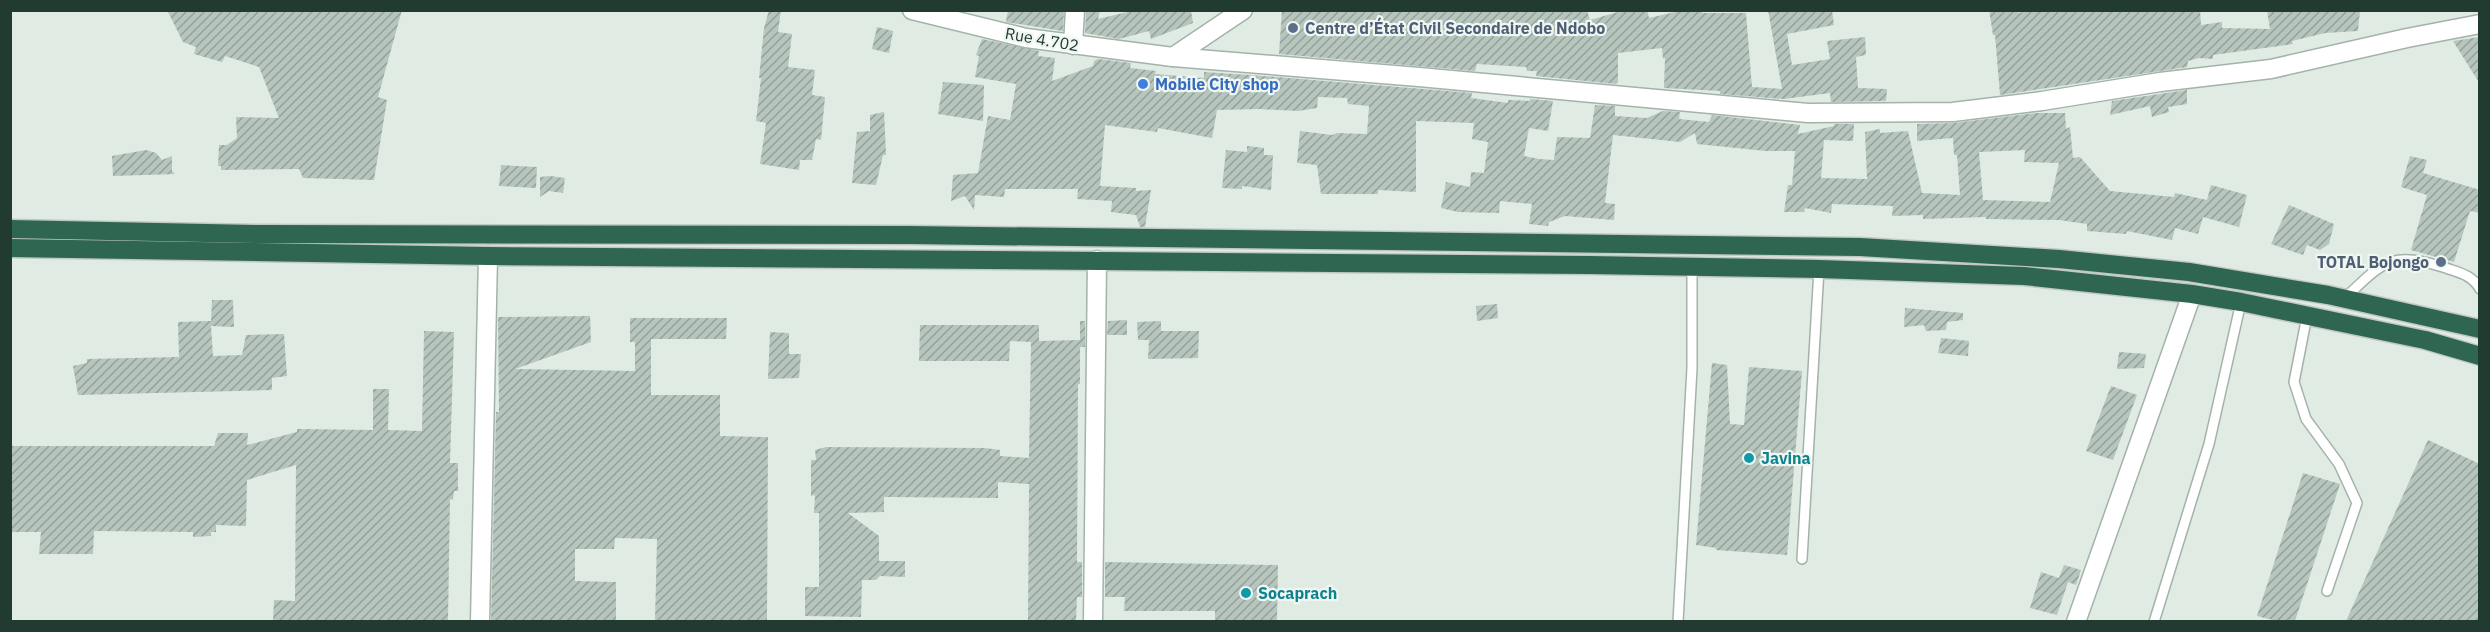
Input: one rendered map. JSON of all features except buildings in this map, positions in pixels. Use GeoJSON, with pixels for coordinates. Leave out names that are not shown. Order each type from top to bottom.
{"type":"FeatureCollection","features":[{"type":"Feature","properties":{"kind":"highway"},"geometry":{"type":"LineString","coordinates":[[10,229],[255,234],[909,235],[1860,247],[2027,257],[2189,272],[2345,298],[2480,329]]}},
{"type":"Feature","properties":{"kind":"highway"},"geometry":{"type":"LineString","coordinates":[[658,236],[659,255]]}},
{"type":"Feature","properties":{"kind":"highway"},"geometry":{"type":"LineString","coordinates":[[1432,263],[1434,242]]}},
{"type":"Feature","properties":{"kind":"highway"},"geometry":{"type":"LineString","coordinates":[[10,248],[488,256],[659,255],[1432,263],[1819,269],[2024,276],[2192,294],[2241,302],[2425,340],[2480,356]]}},
{"type":"Feature","properties":{"kind":"highway"},"geometry":{"type":"LineString","coordinates":[[2024,276],[2027,257]]}},
{"type":"Feature","properties":{"kind":"street","name":"Rue 4.702"},"geometry":{"type":"LineString","coordinates":[[912,10],[1026,38],[1173,57],[1808,113],[1953,112],[2271,69],[2480,24]]}},
{"type":"Feature","properties":{"kind":"street"},"geometry":{"type":"LineString","coordinates":[[1073,45],[1076,10]]}},
{"type":"Feature","properties":{"kind":"street"},"geometry":{"type":"LineString","coordinates":[[1173,57],[1243,10]]}},
{"type":"Feature","properties":{"kind":"street"},"geometry":{"type":"LineString","coordinates":[[480,621],[488,256]]}},
{"type":"Feature","properties":{"kind":"street"},"geometry":{"type":"LineString","coordinates":[[1093,621],[1097,260]]}},
{"type":"Feature","properties":{"kind":"street"},"geometry":{"type":"LineString","coordinates":[[2076,621],[2192,294]]}},
{"type":"Feature","properties":{"kind":"lane"},"geometry":{"type":"LineString","coordinates":[[2345,298],[2373,271],[2398,258],[2418,260],[2468,275],[2480,289]]}},
{"type":"Feature","properties":{"kind":"lane"},"geometry":{"type":"LineString","coordinates":[[1678,621],[1692,368],[1692,267]]}},
{"type":"Feature","properties":{"kind":"lane"},"geometry":{"type":"LineString","coordinates":[[1802,559],[1819,269]]}},
{"type":"Feature","properties":{"kind":"lane"},"geometry":{"type":"LineString","coordinates":[[2154,621],[2209,444],[2241,302]]}},
{"type":"Feature","properties":{"kind":"lane"},"geometry":{"type":"LineString","coordinates":[[2307,316],[2294,382],[2306,419],[2339,464],[2357,502],[2327,591]]}},
{"type":"Feature","properties":{"kind":"place","name":"Centre d’État Civil Secondaire de Ndobo"},"geometry":{"type":"Point","coordinates":[1293,28]}},
{"type":"Feature","properties":{"kind":"place","name":"Mobile City shop"},"geometry":{"type":"Point","coordinates":[1143,84]}},
{"type":"Feature","properties":{"kind":"place","name":"TOTAL Bojongo"},"geometry":{"type":"Point","coordinates":[2441,262]}},
{"type":"Feature","properties":{"kind":"place","name":"Javina"},"geometry":{"type":"Point","coordinates":[1749,458]}},
{"type":"Feature","properties":{"kind":"place","name":"Socaprach"},"geometry":{"type":"Point","coordinates":[1246,593]}}]}
